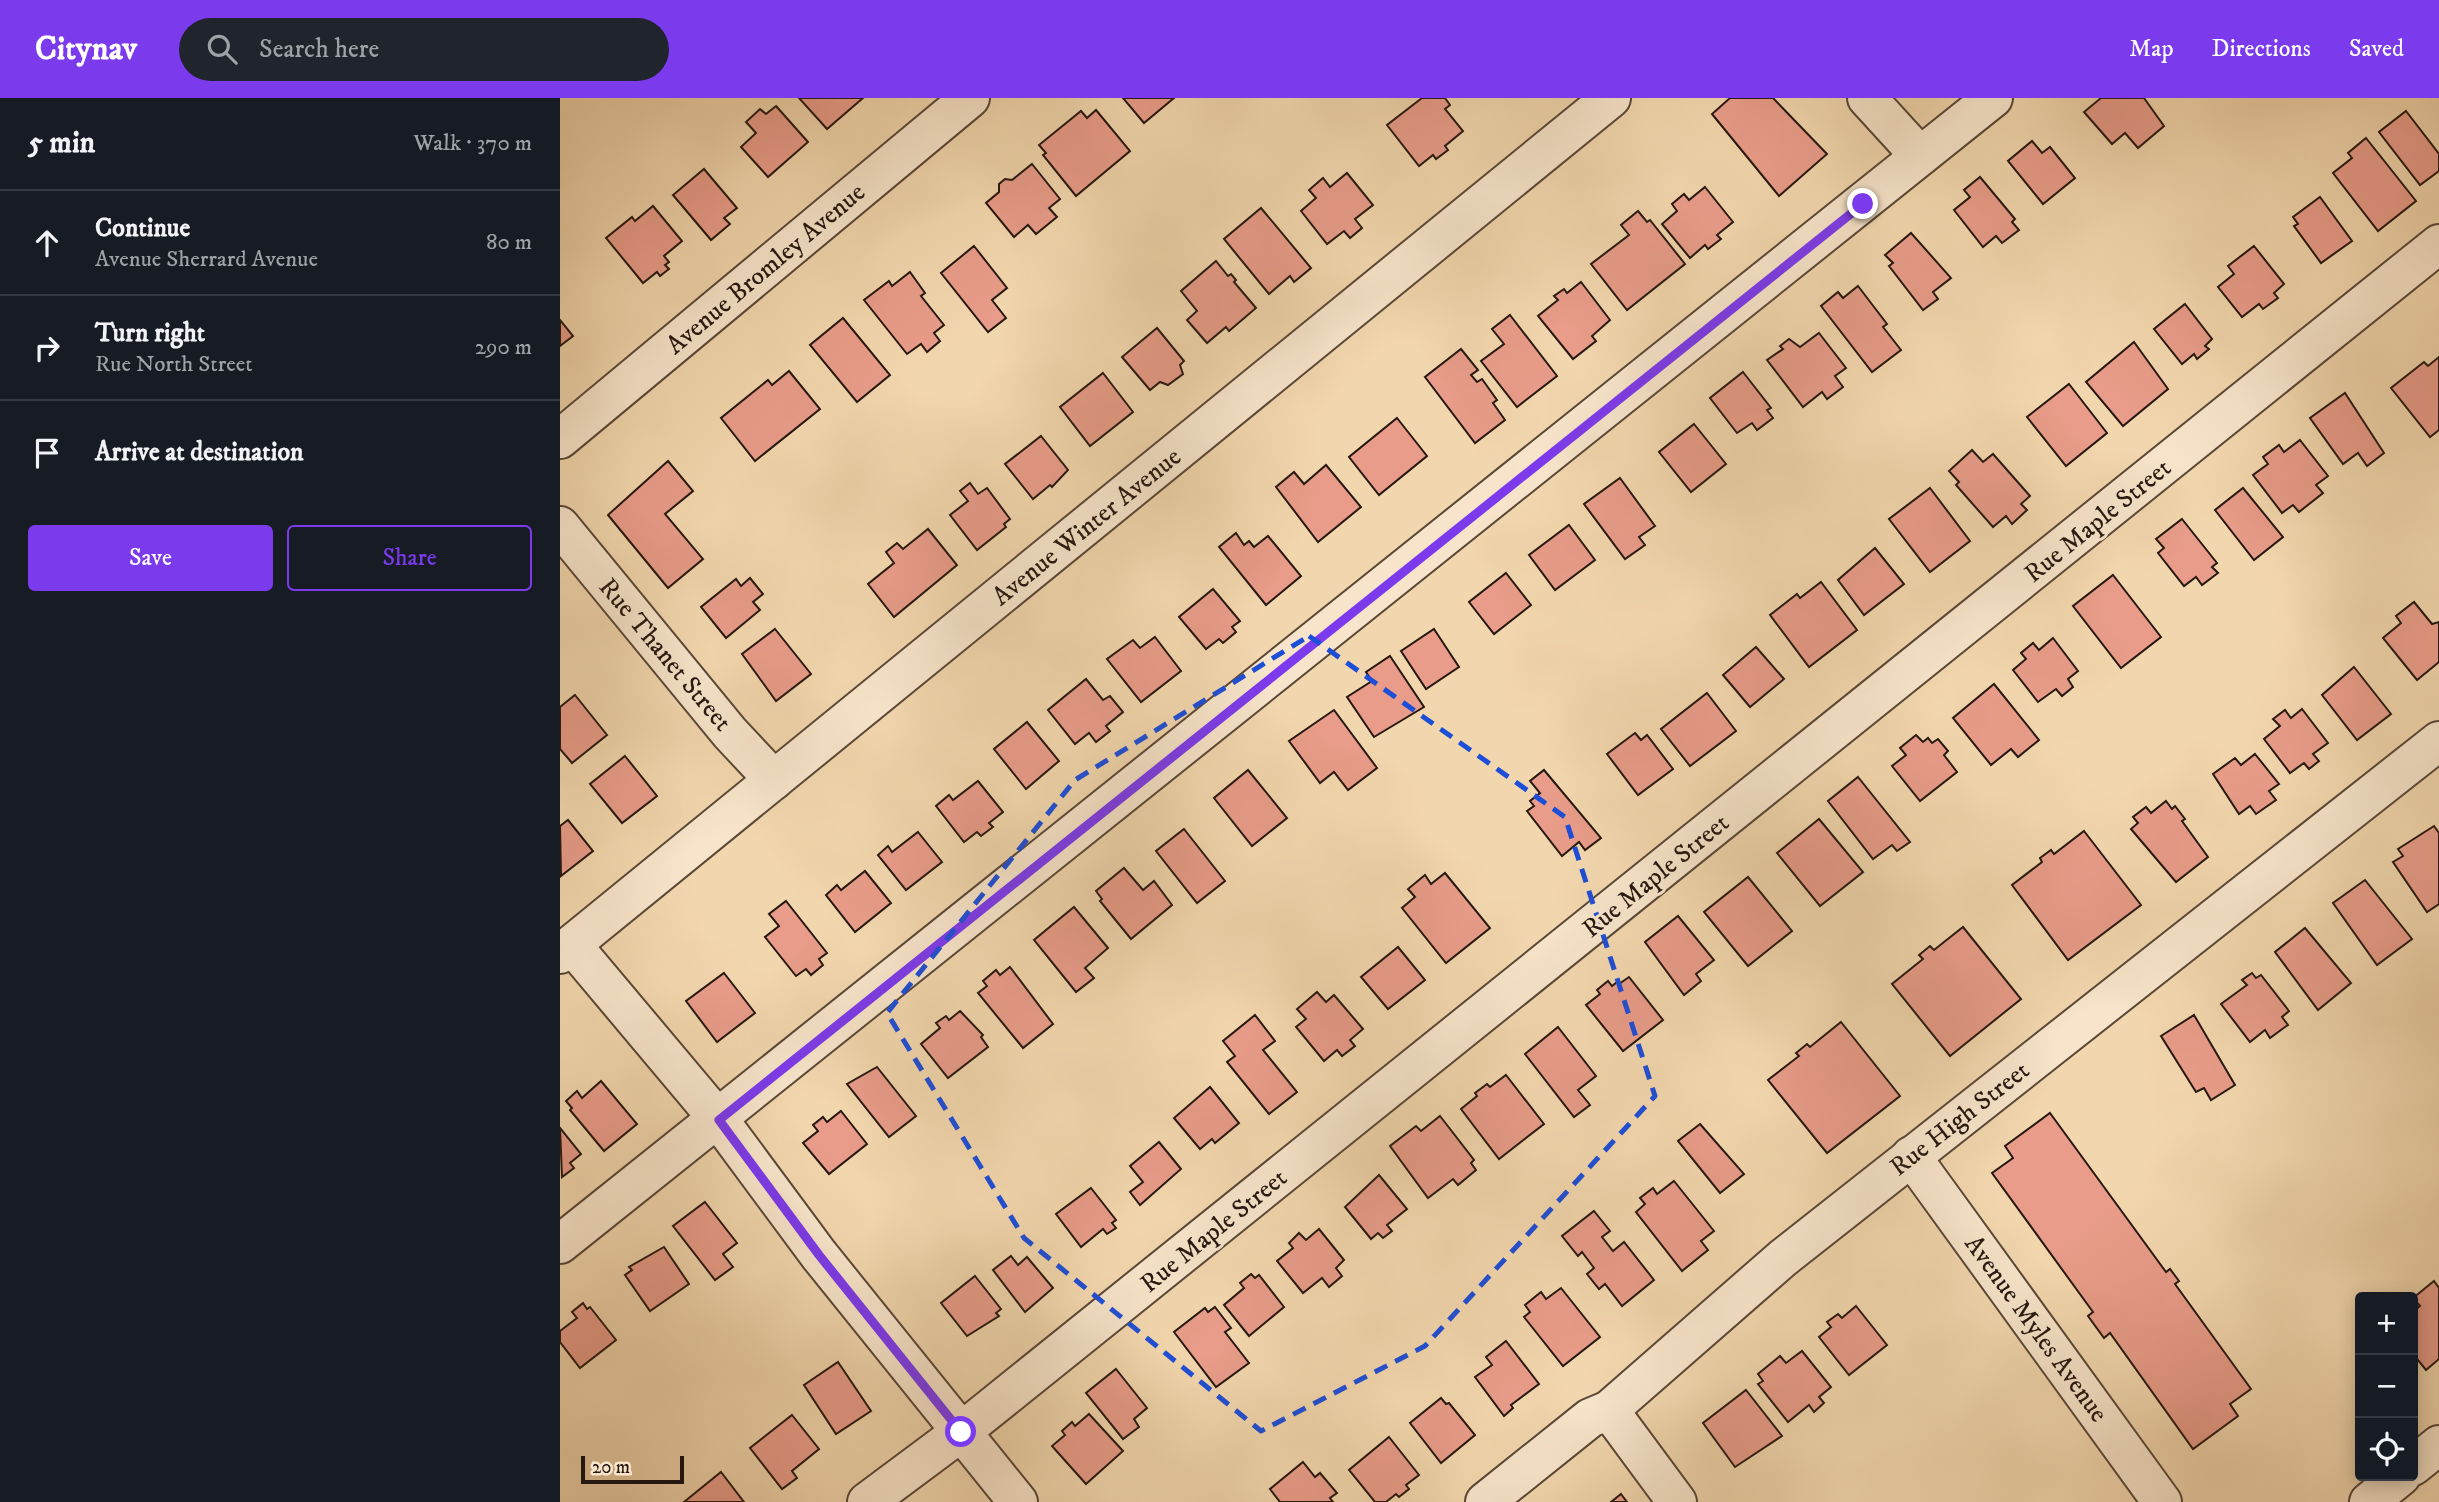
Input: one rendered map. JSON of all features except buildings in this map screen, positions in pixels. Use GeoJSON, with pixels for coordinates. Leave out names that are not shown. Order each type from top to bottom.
{"type":"FeatureCollection","features":[{"type":"Feature","properties":{"kind":"street","name":"Avenue Bromley Avenue"},"geometry":{"type":"LineString","coordinates":[[560,439],[970,98]]}},
{"type":"Feature","properties":{"kind":"street","name":"Avenue Winter Avenue"},"geometry":{"type":"LineString","coordinates":[[566,950],[1611,98]]}},
{"type":"Feature","properties":{"kind":"street"},"geometry":{"type":"LineString","coordinates":[[1867,98],[1920,156]]}},
{"type":"Feature","properties":{"kind":"street"},"geometry":{"type":"LineString","coordinates":[[560,1244],[719,1120],[1993,98]]}},
{"type":"Feature","properties":{"kind":"street","name":"Rue Maple Street"},"geometry":{"type":"LineString","coordinates":[[867,1502],[961,1432],[2439,244]]}},
{"type":"Feature","properties":{"kind":"street","name":"Rue Thanet Street"},"geometry":{"type":"LineString","coordinates":[[560,526],[730,733],[774,780]]}},
{"type":"Feature","properties":{"kind":"street","name":"Rue High Street"},"geometry":{"type":"LineString","coordinates":[[1485,1502],[1590,1418],[1609,1410],[1783,1258],[2439,741]]}},
{"type":"Feature","properties":{"kind":"street"},"geometry":{"type":"LineString","coordinates":[[566,950],[719,1120],[819,1255],[1018,1502]]}},
{"type":"Feature","properties":{"kind":"street","name":"Avenue Myles Avenue"},"geometry":{"type":"LineString","coordinates":[[1911,1156],[2162,1502]]}},
{"type":"Feature","properties":{"kind":"street"},"geometry":{"type":"LineString","coordinates":[[1609,1410],[1677,1502]]}},
{"type":"Feature","properties":{"kind":"street"},"geometry":{"type":"LineString","coordinates":[[2418,1462],[2439,1445]]}},
{"type":"Feature","properties":{"kind":"street"},"geometry":{"type":"LineString","coordinates":[[2369,1502],[2395,1481]]}},
{"type":"Feature","properties":{"kind":"highlighted area"},"geometry":{"type":"Polygon","coordinates":[[[1309,636],[1565,817],[1655,1096],[1425,1346],[1261,1431],[1024,1238],[887,1013],[1075,780],[1309,636]]]}},
{"type":"Feature","properties":{"kind":"route"},"geometry":{"type":"LineString","coordinates":[[961,1432],[819,1255],[719,1120],[1863,204]]}}]}
